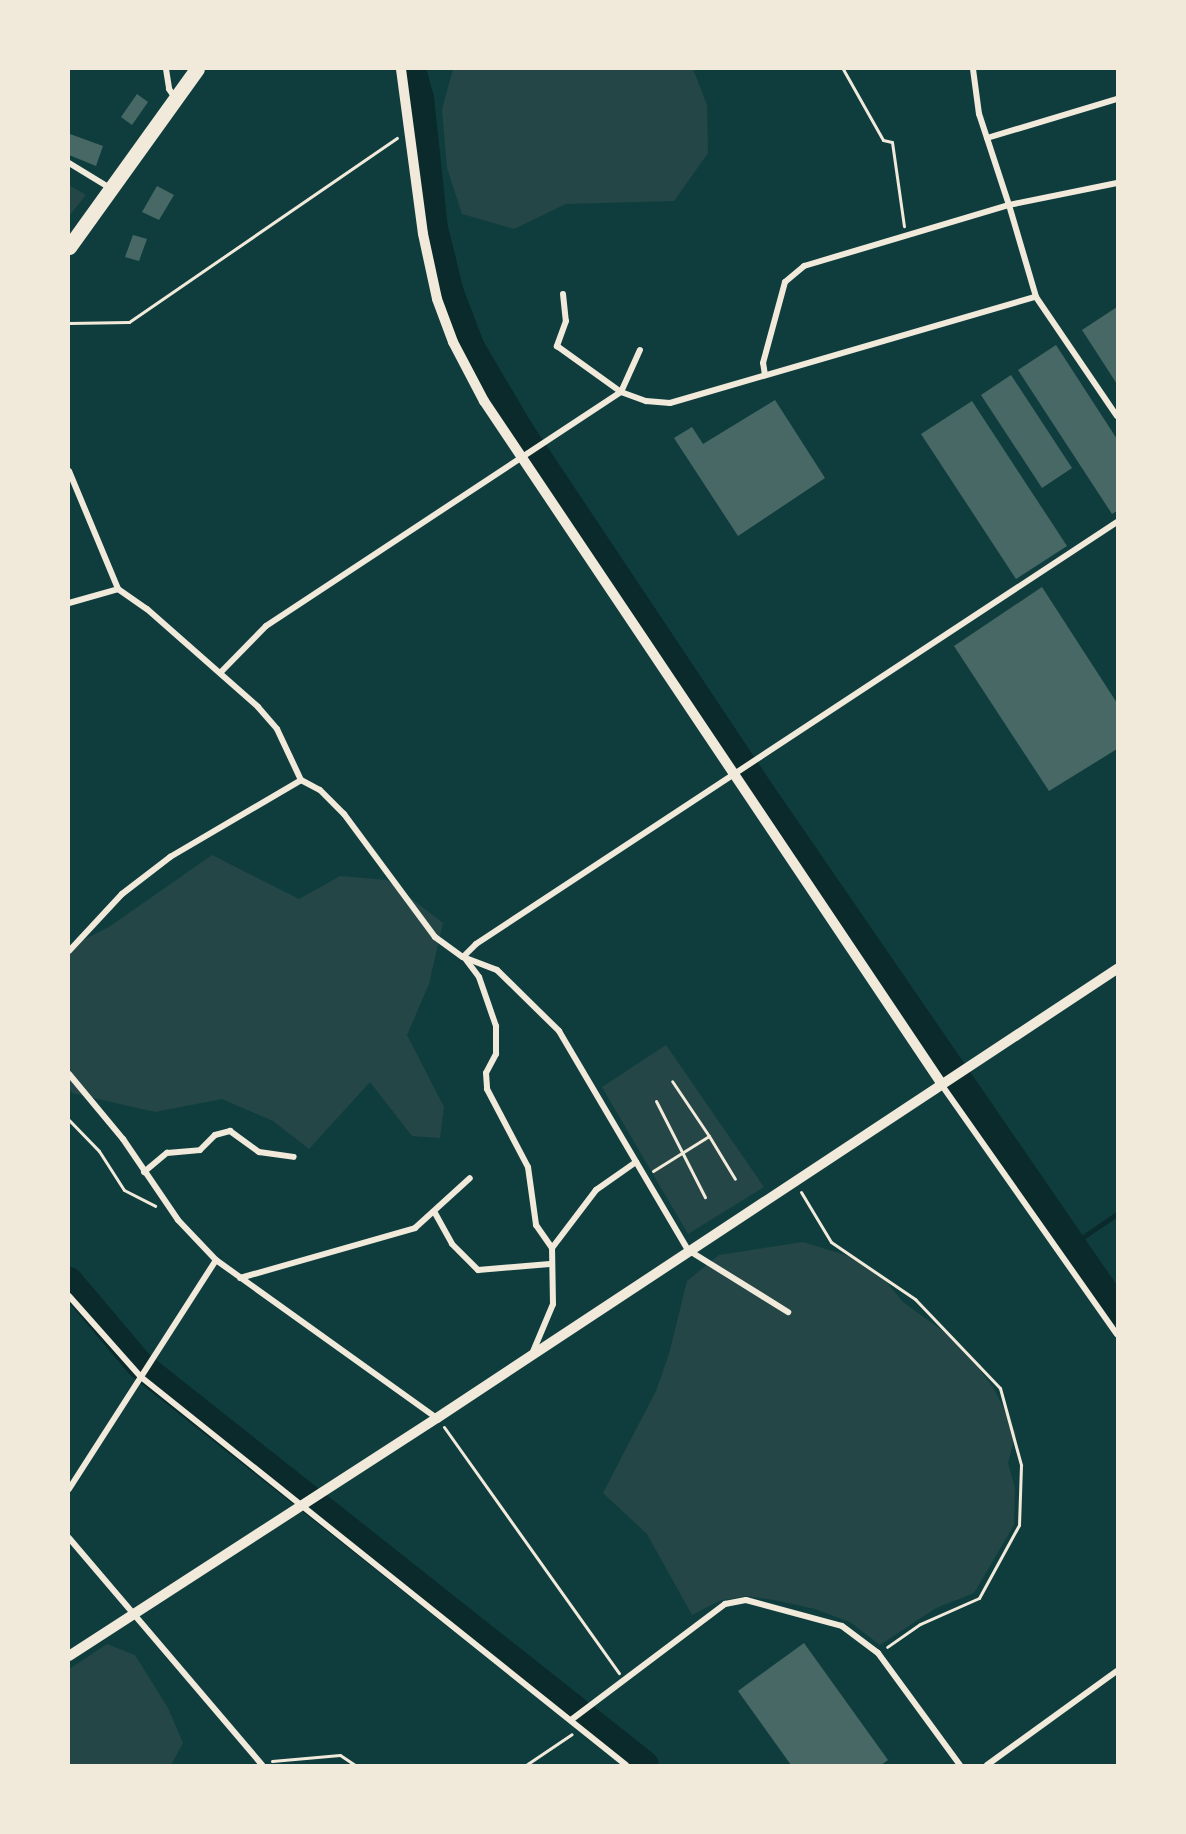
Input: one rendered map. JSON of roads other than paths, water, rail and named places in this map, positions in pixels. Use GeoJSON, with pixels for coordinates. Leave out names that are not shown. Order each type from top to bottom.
{"type":"FeatureCollection","features":[{"type":"Feature","properties":{"kind":"main road"},"geometry":{"type":"LineString","coordinates":[[69,247],[197,69]]}},
{"type":"Feature","properties":{"kind":"street"},"geometry":{"type":"LineString","coordinates":[[166,69],[169,89],[176,98]]}},
{"type":"Feature","properties":{"kind":"street"},"geometry":{"type":"LineString","coordinates":[[401,69],[411,129],[423,234],[437,299],[453,342],[484,401],[526,456],[941,1083],[1117,1334]]}},
{"type":"Feature","properties":{"kind":"street"},"geometry":{"type":"LineString","coordinates":[[973,69],[979,114],[1036,297],[1117,416]]}},
{"type":"Feature","properties":{"kind":"street"},"geometry":{"type":"LineString","coordinates":[[987,138],[1117,99]]}},
{"type":"Feature","properties":{"kind":"street"},"geometry":{"type":"LineString","coordinates":[[69,163],[111,189]]}},
{"type":"Feature","properties":{"kind":"street"},"geometry":{"type":"LineString","coordinates":[[765,375],[764,363],[785,282],[804,266],[823,258],[1009,205],[1117,183]]}},
{"type":"Feature","properties":{"kind":"street"},"geometry":{"type":"LineString","coordinates":[[563,294],[566,321],[557,346],[621,392],[646,401],[670,403],[1036,297]]}},
{"type":"Feature","properties":{"kind":"street"},"geometry":{"type":"LineString","coordinates":[[221,672],[266,626],[621,392],[640,350]]}},
{"type":"Feature","properties":{"kind":"street"},"geometry":{"type":"LineString","coordinates":[[69,471],[118,589],[221,672],[277,729],[301,780],[320,790],[344,814],[435,937],[464,957],[497,970],[559,1031],[688,1250],[788,1312]]}},
{"type":"Feature","properties":{"kind":"street"},"geometry":{"type":"LineString","coordinates":[[464,957],[476,944],[1117,522]]}},
{"type":"Feature","properties":{"kind":"street"},"geometry":{"type":"LineString","coordinates":[[69,603],[118,589]]}},
{"type":"Feature","properties":{"kind":"street"},"geometry":{"type":"LineString","coordinates":[[69,951],[122,894],[171,857],[301,780]]}},
{"type":"Feature","properties":{"kind":"street"},"geometry":{"type":"LineString","coordinates":[[464,957],[479,976],[496,1026],[496,1054],[486,1073],[487,1089],[528,1167],[536,1225],[552,1248]]}},
{"type":"Feature","properties":{"kind":"street"},"geometry":{"type":"LineString","coordinates":[[69,1656],[302,1502],[437,1418],[794,1180],[1117,969]]}},
{"type":"Feature","properties":{"kind":"street"},"geometry":{"type":"LineString","coordinates":[[69,1074],[123,1139],[175,1215],[216,1260],[437,1418]]}},
{"type":"Feature","properties":{"kind":"street"},"geometry":{"type":"LineString","coordinates":[[144,1172],[166,1153],[200,1150],[215,1135],[230,1131],[259,1152],[294,1157]]}},
{"type":"Feature","properties":{"kind":"street"},"geometry":{"type":"LineString","coordinates":[[532,1355],[553,1304],[550,1264],[552,1248],[596,1190],[636,1162]]}},
{"type":"Feature","properties":{"kind":"street"},"geometry":{"type":"LineString","coordinates":[[240,1278],[415,1228],[435,1213],[470,1178]]}},
{"type":"Feature","properties":{"kind":"street"},"geometry":{"type":"LineString","coordinates":[[435,1213],[452,1244],[478,1270],[550,1264]]}},
{"type":"Feature","properties":{"kind":"street"},"geometry":{"type":"LineString","coordinates":[[69,1489],[216,1260]]}},
{"type":"Feature","properties":{"kind":"street"},"geometry":{"type":"LineString","coordinates":[[69,1296],[141,1377],[302,1502],[626,1765]]}},
{"type":"Feature","properties":{"kind":"street"},"geometry":{"type":"LineString","coordinates":[[69,1538],[262,1764]]}},
{"type":"Feature","properties":{"kind":"street"},"geometry":{"type":"LineString","coordinates":[[571,1720],[725,1604],[746,1600],[842,1626],[878,1653],[960,1765]]}},
{"type":"Feature","properties":{"kind":"street"},"geometry":{"type":"LineString","coordinates":[[987,1765],[1117,1671]]}},
{"type":"Feature","properties":{"kind":"waterway"},"geometry":{"type":"LineString","coordinates":[[412,69],[420,98],[434,228],[450,293],[471,348],[520,431],[771,807],[1117,1310]]}},
{"type":"Feature","properties":{"kind":"waterway"},"geometry":{"type":"LineString","coordinates":[[1073,1244],[1117,1214]]}},
{"type":"Feature","properties":{"kind":"waterway"},"geometry":{"type":"LineString","coordinates":[[69,1281],[140,1365],[645,1765]]}}]}
